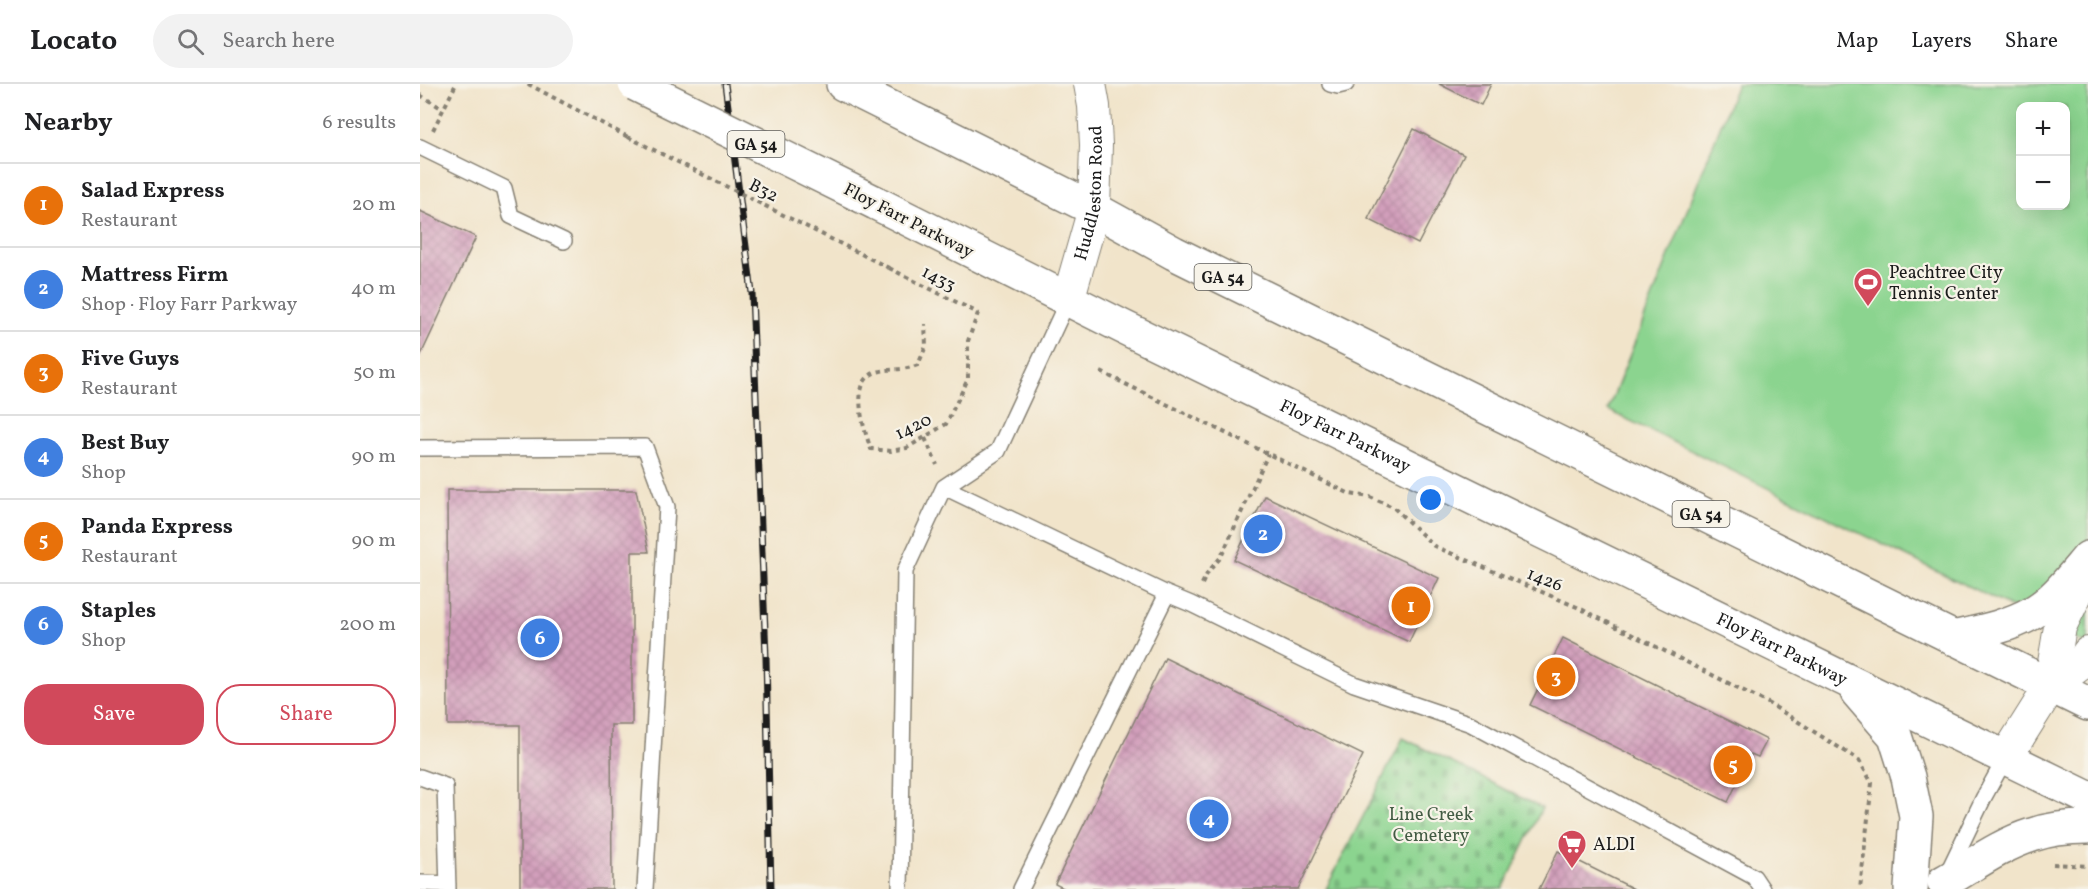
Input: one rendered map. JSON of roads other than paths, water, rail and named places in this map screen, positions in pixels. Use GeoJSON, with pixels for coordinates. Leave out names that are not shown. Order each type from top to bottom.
{"type":"FeatureCollection","features":[{"type":"Feature","properties":{"kind":"main road","name":"Floy Farr Parkway"},"geometry":{"type":"LineString","coordinates":[[635,84],[1068,300],[2088,798]]}},
{"type":"Feature","properties":{"kind":"main road","name":"GA 54"},"geometry":{"type":"LineString","coordinates":[[848,86],[1174,253],[2088,704]]}},
{"type":"Feature","properties":{"kind":"main road"},"geometry":{"type":"LineString","coordinates":[[1952,638],[1998,628],[2033,613],[2062,588],[2088,558]]}},
{"type":"Feature","properties":{"kind":"main road"},"geometry":{"type":"LineString","coordinates":[[1846,680],[1895,736],[1902,756],[1916,816],[1911,889]]}},
{"type":"Feature","properties":{"kind":"main road"},"geometry":{"type":"LineString","coordinates":[[1942,886],[2002,848],[2032,834],[2088,827]]}},
{"type":"Feature","properties":{"kind":"street","name":"Huddleston Road"},"geometry":{"type":"LineString","coordinates":[[1068,300],[1094,210],[1096,145],[1094,106],[1090,84]]}},
{"type":"Feature","properties":{"kind":"street"},"geometry":{"type":"LineString","coordinates":[[2050,687],[2060,627],[2088,570]]}},
{"type":"Feature","properties":{"kind":"street"},"geometry":{"type":"LineString","coordinates":[[2006,757],[2050,687],[2082,663],[2088,653]]}},
{"type":"Feature","properties":{"kind":"lane"},"geometry":{"type":"LineString","coordinates":[[422,148],[504,188],[511,216],[564,241]]}},
{"type":"Feature","properties":{"kind":"lane"},"geometry":{"type":"LineString","coordinates":[[900,889],[905,571],[944,487],[998,451],[1068,300]]}},
{"type":"Feature","properties":{"kind":"lane"},"geometry":{"type":"LineString","coordinates":[[420,448],[645,447],[667,507],[645,889]]}},
{"type":"Feature","properties":{"kind":"lane"},"geometry":{"type":"LineString","coordinates":[[944,487],[1354,684],[1471,724],[1754,877],[1762,889]]}},
{"type":"Feature","properties":{"kind":"lane"},"geometry":{"type":"LineString","coordinates":[[1022,889],[1167,594]]}},
{"type":"Feature","properties":{"kind":"lane"},"geometry":{"type":"LineString","coordinates":[[1942,886],[1984,797],[2006,757]]}},
{"type":"Feature","properties":{"kind":"lane"},"geometry":{"type":"LineString","coordinates":[[420,777],[445,786],[448,886],[420,883]]}},
{"type":"Feature","properties":{"kind":"railway"},"geometry":{"type":"LineString","coordinates":[[725,84],[752,293],[766,657],[771,889]]}},
{"type":"Feature","properties":{"kind":"place","name":"Peachtree City Tennis Center"},"geometry":{"type":"Point","coordinates":[1868,308]}},
{"type":"Feature","properties":{"kind":"place","name":"Mattress Firm"},"geometry":{"type":"Point","coordinates":[1263,534]}},
{"type":"Feature","properties":{"kind":"place","name":"Salad Express"},"geometry":{"type":"Point","coordinates":[1411,606]}},
{"type":"Feature","properties":{"kind":"place","name":"Staples"},"geometry":{"type":"Point","coordinates":[540,638]}},
{"type":"Feature","properties":{"kind":"place","name":"Five Guys"},"geometry":{"type":"Point","coordinates":[1556,677]}},
{"type":"Feature","properties":{"kind":"place","name":"Panda Express"},"geometry":{"type":"Point","coordinates":[1733,765]}},
{"type":"Feature","properties":{"kind":"place","name":"Best Buy"},"geometry":{"type":"Point","coordinates":[1209,819]}},
{"type":"Feature","properties":{"kind":"place","name":"ALDI"},"geometry":{"type":"Point","coordinates":[1572,870]}},
{"type":"Feature","properties":{"kind":"park label","name":"Line Creek Cemetery"},"geometry":{"type":"Point","coordinates":[1431,824]}}]}
